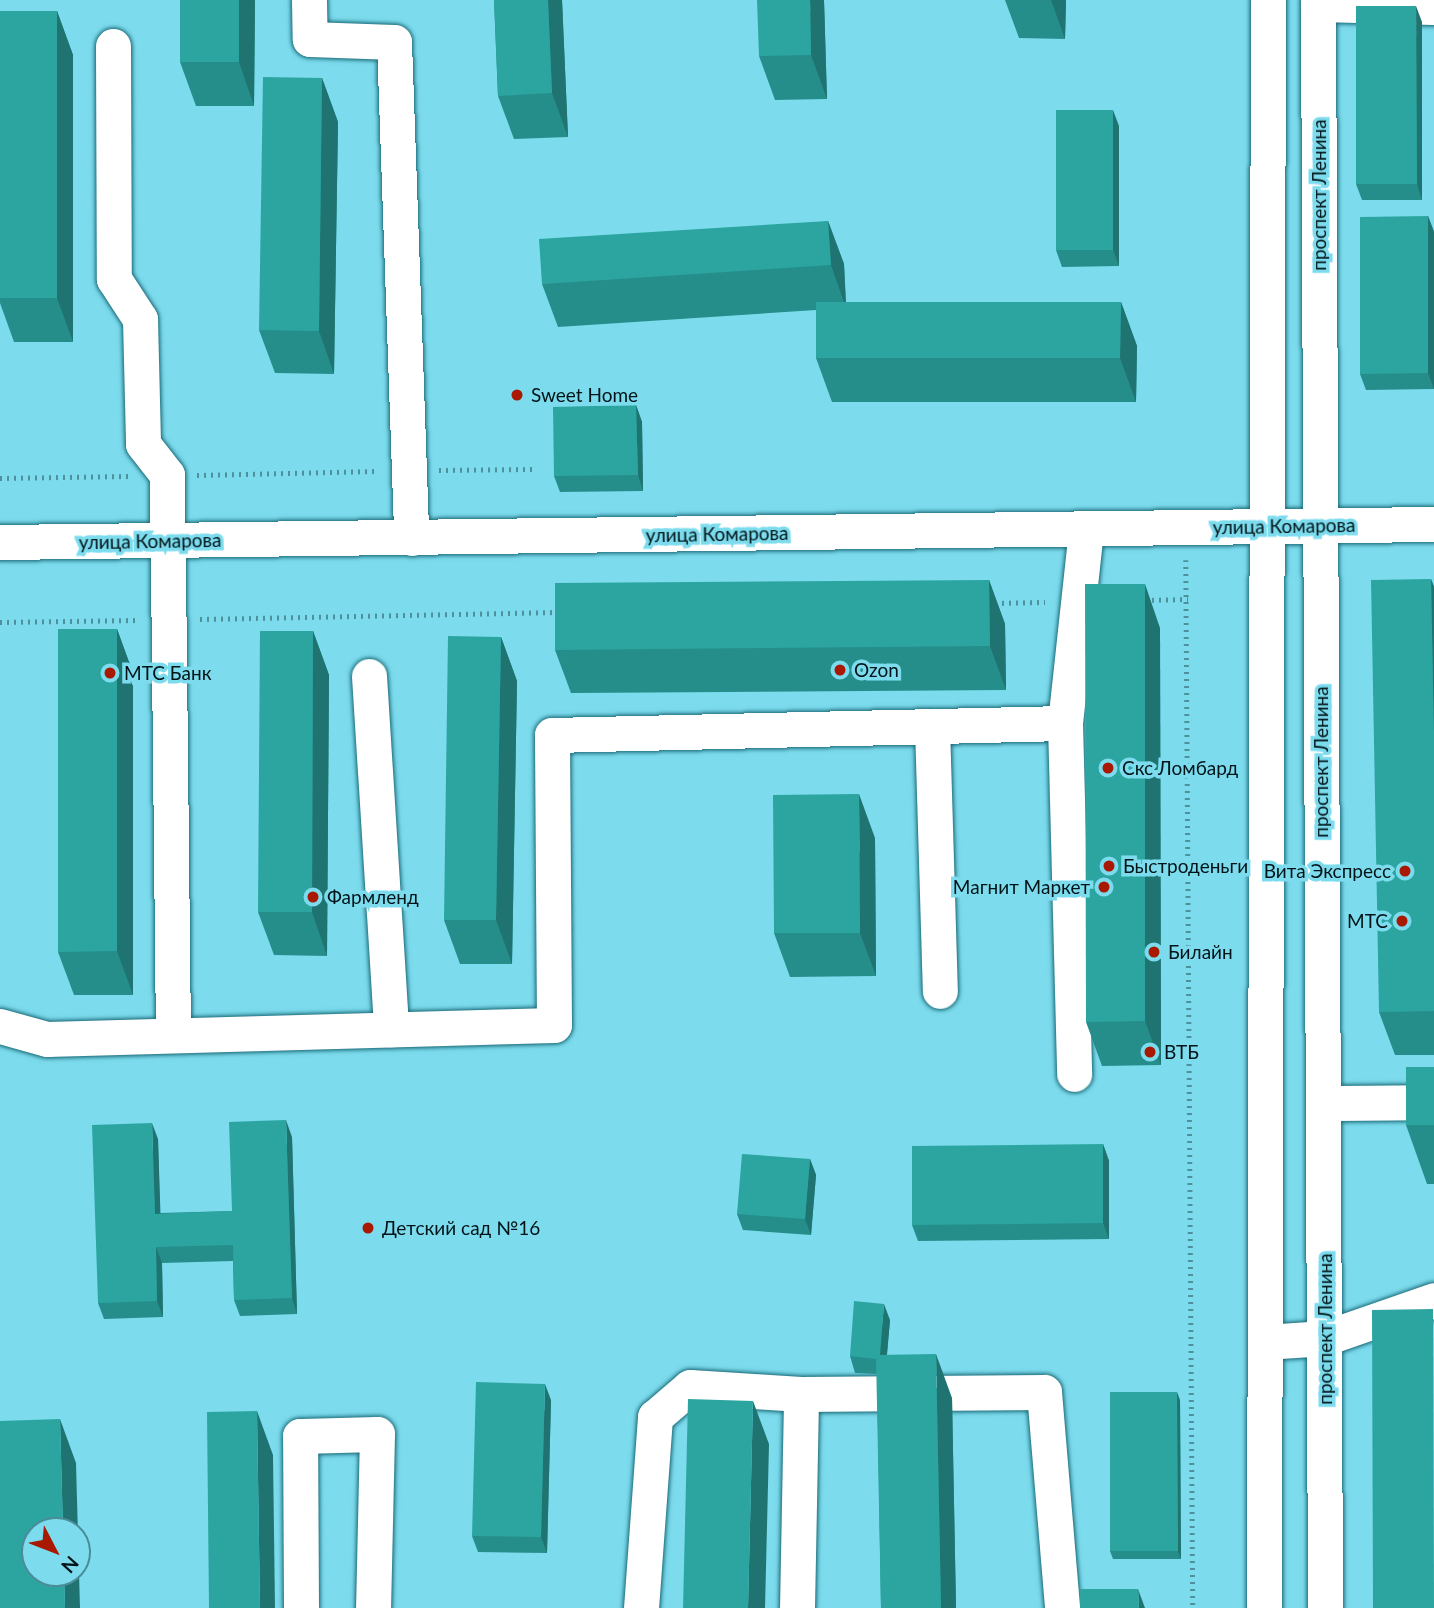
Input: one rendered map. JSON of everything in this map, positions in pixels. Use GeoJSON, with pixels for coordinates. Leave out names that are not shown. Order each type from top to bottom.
{"type":"FeatureCollection","features":[{"type":"Feature","properties":{"kind":"street"},"geometry":{"type":"LineString","coordinates":[[309,0],[310,39],[394,42],[411,538]]}},
{"type":"Feature","properties":{"kind":"street"},"geometry":{"type":"LineString","coordinates":[[1264,1608],[1268,0]]}},
{"type":"Feature","properties":{"kind":"street"},"geometry":{"type":"LineString","coordinates":[[1318,2],[1434,7]]}},
{"type":"Feature","properties":{"kind":"street","name":"проспект Ленина"},"geometry":{"type":"LineString","coordinates":[[1318,2],[1325,1608]]}},
{"type":"Feature","properties":{"kind":"street"},"geometry":{"type":"LineString","coordinates":[[113,46],[114,279],[140,319],[142,444],[167,475],[173,1035]]}},
{"type":"Feature","properties":{"kind":"street","name":"улица Комарова"},"geometry":{"type":"LineString","coordinates":[[0,542],[114,546],[168,541],[1434,524]]}},
{"type":"Feature","properties":{"kind":"street"},"geometry":{"type":"LineString","coordinates":[[1074,1074],[1065,723],[1086,529]]}},
{"type":"Feature","properties":{"kind":"street"},"geometry":{"type":"LineString","coordinates":[[369,676],[391,1029]]}},
{"type":"Feature","properties":{"kind":"street"},"geometry":{"type":"LineString","coordinates":[[0,1026],[47,1039],[554,1025],[552,735],[1065,723]]}},
{"type":"Feature","properties":{"kind":"street"},"geometry":{"type":"LineString","coordinates":[[932,726],[940,991]]}},
{"type":"Feature","properties":{"kind":"street"},"geometry":{"type":"LineString","coordinates":[[1323,1103],[1434,1102]]}},
{"type":"Feature","properties":{"kind":"street"},"geometry":{"type":"LineString","coordinates":[[1265,1342],[1325,1338],[1434,1300]]}},
{"type":"Feature","properties":{"kind":"street"},"geometry":{"type":"LineString","coordinates":[[641,1608],[655,1417],[690,1387],[801,1394],[1044,1392],[1062,1608]]}},
{"type":"Feature","properties":{"kind":"street"},"geometry":{"type":"LineString","coordinates":[[797,1608],[801,1394]]}},
{"type":"Feature","properties":{"kind":"street"},"geometry":{"type":"LineString","coordinates":[[301,1608],[300,1436],[377,1434],[373,1608]]}},
{"type":"Feature","properties":{"kind":"path"},"geometry":{"type":"LineString","coordinates":[[0,478],[532,469]]}},
{"type":"Feature","properties":{"kind":"path"},"geometry":{"type":"LineString","coordinates":[[1186,560],[1193,1608]]}},
{"type":"Feature","properties":{"kind":"path"},"geometry":{"type":"LineString","coordinates":[[1133,600],[1188,599]]}},
{"type":"Feature","properties":{"kind":"path"},"geometry":{"type":"LineString","coordinates":[[980,604],[1078,602]]}},
{"type":"Feature","properties":{"kind":"path"},"geometry":{"type":"LineString","coordinates":[[0,622],[575,611]]}},
{"type":"Feature","properties":{"kind":"building"},"geometry":{"type":"Polygon","coordinates":[[[180,0],[239,0],[239,62],[180,62],[180,0]]]}},
{"type":"Feature","properties":{"kind":"building"},"geometry":{"type":"Polygon","coordinates":[[[494,0],[548,0],[552,93],[498,96],[494,0]]]}},
{"type":"Feature","properties":{"kind":"building"},"geometry":{"type":"Polygon","coordinates":[[[757,0],[810,0],[811,55],[759,56],[757,0]]]}},
{"type":"Feature","properties":{"kind":"building"},"geometry":{"type":"Polygon","coordinates":[[[1356,6],[1416,6],[1417,184],[1356,184],[1356,6]]]}},
{"type":"Feature","properties":{"kind":"building"},"geometry":{"type":"Polygon","coordinates":[[[0,11],[57,11],[57,298],[0,298],[0,11]]]}},
{"type":"Feature","properties":{"kind":"building"},"geometry":{"type":"Polygon","coordinates":[[[263,77],[322,78],[319,331],[259,330],[263,77]]]}},
{"type":"Feature","properties":{"kind":"building"},"geometry":{"type":"Polygon","coordinates":[[[1056,110],[1113,110],[1113,250],[1056,250],[1056,110]]]}},
{"type":"Feature","properties":{"kind":"building"},"geometry":{"type":"Polygon","coordinates":[[[1428,216],[1428,373],[1360,374],[1360,217],[1428,216]]]}},
{"type":"Feature","properties":{"kind":"building"},"geometry":{"type":"Polygon","coordinates":[[[828,221],[831,265],[542,284],[539,239],[828,221]]]}},
{"type":"Feature","properties":{"kind":"building"},"geometry":{"type":"Polygon","coordinates":[[[816,302],[1121,302],[1120,358],[816,358],[816,302]]]}},
{"type":"Feature","properties":{"kind":"building"},"geometry":{"type":"Polygon","coordinates":[[[636,405],[638,475],[554,476],[553,407],[636,405]]]}},
{"type":"Feature","properties":{"kind":"building"},"geometry":{"type":"Polygon","coordinates":[[[1431,579],[1434,1011],[1379,1012],[1371,580],[1431,579]]]}},
{"type":"Feature","properties":{"kind":"building"},"geometry":{"type":"Polygon","coordinates":[[[989,580],[990,646],[555,650],[555,583],[989,580]]]}},
{"type":"Feature","properties":{"kind":"building"},"geometry":{"type":"Polygon","coordinates":[[[1085,584],[1145,584],[1145,1021],[1086,1022],[1085,584]]]}},
{"type":"Feature","properties":{"kind":"building"},"geometry":{"type":"Polygon","coordinates":[[[58,629],[117,629],[117,951],[58,952],[58,629]]]}},
{"type":"Feature","properties":{"kind":"building"},"geometry":{"type":"Polygon","coordinates":[[[260,631],[313,631],[312,912],[258,912],[260,631]]]}},
{"type":"Feature","properties":{"kind":"building"},"geometry":{"type":"Polygon","coordinates":[[[448,636],[501,637],[496,920],[444,920],[448,636]]]}},
{"type":"Feature","properties":{"kind":"building"},"geometry":{"type":"Polygon","coordinates":[[[859,794],[860,933],[774,933],[773,795],[859,794]]]}},
{"type":"Feature","properties":{"kind":"building"},"geometry":{"type":"Polygon","coordinates":[[[1406,1067],[1434,1067],[1434,1125],[1406,1125],[1406,1067]]]}},
{"type":"Feature","properties":{"kind":"building"},"geometry":{"type":"Polygon","coordinates":[[[286,1120],[292,1298],[234,1300],[233,1245],[156,1247],[157,1301],[98,1303],[92,1125],[152,1123],[155,1214],[232,1211],[229,1122],[286,1120]]]}},
{"type":"Feature","properties":{"kind":"building"},"geometry":{"type":"Polygon","coordinates":[[[1103,1144],[1103,1223],[912,1225],[912,1146],[1103,1144]]]}},
{"type":"Feature","properties":{"kind":"building"},"geometry":{"type":"Polygon","coordinates":[[[742,1154],[810,1159],[805,1219],[737,1214],[742,1154]]]}},
{"type":"Feature","properties":{"kind":"building"},"geometry":{"type":"Polygon","coordinates":[[[854,1301],[884,1304],[880,1355],[876,1355],[876,1359],[850,1356],[854,1301]]]}},
{"type":"Feature","properties":{"kind":"building"},"geometry":{"type":"Polygon","coordinates":[[[1433,1309],[1434,1608],[1373,1608],[1372,1310],[1433,1309]]]}},
{"type":"Feature","properties":{"kind":"building"},"geometry":{"type":"Polygon","coordinates":[[[936,1354],[941,1608],[881,1608],[876,1355],[936,1354]]]}},
{"type":"Feature","properties":{"kind":"building"},"geometry":{"type":"Polygon","coordinates":[[[476,1382],[545,1384],[541,1537],[472,1536],[476,1382]]]}},
{"type":"Feature","properties":{"kind":"building"},"geometry":{"type":"Polygon","coordinates":[[[1110,1392],[1177,1392],[1178,1551],[1110,1551],[1110,1392]]]}},
{"type":"Feature","properties":{"kind":"building"},"geometry":{"type":"Polygon","coordinates":[[[688,1399],[753,1401],[748,1608],[683,1608],[688,1399]]]}},
{"type":"Feature","properties":{"kind":"building"},"geometry":{"type":"Polygon","coordinates":[[[257,1411],[260,1608],[209,1608],[207,1412],[257,1411]]]}},
{"type":"Feature","properties":{"kind":"building"},"geometry":{"type":"Polygon","coordinates":[[[60,1419],[63,1517],[21,1517],[21,1587],[64,1587],[65,1608],[0,1608],[0,1421],[60,1419]]]}},
{"type":"Feature","properties":{"kind":"building"},"geometry":{"type":"Polygon","coordinates":[[[1080,1589],[1138,1589],[1139,1608],[1080,1608],[1080,1589]]]}},
{"type":"Feature","properties":{"kind":"place","name":"Sweet Home"},"geometry":{"type":"Point","coordinates":[517,395]}},
{"type":"Feature","properties":{"kind":"place","name":"Ozon"},"geometry":{"type":"Point","coordinates":[840,670]}},
{"type":"Feature","properties":{"kind":"place","name":"МТС Банк"},"geometry":{"type":"Point","coordinates":[110,673]}},
{"type":"Feature","properties":{"kind":"place","name":"Скс Ломбард"},"geometry":{"type":"Point","coordinates":[1108,768]}},
{"type":"Feature","properties":{"kind":"place","name":"Быстроденьги"},"geometry":{"type":"Point","coordinates":[1109,866]}},
{"type":"Feature","properties":{"kind":"place","name":"Вита Экспресс"},"geometry":{"type":"Point","coordinates":[1405,871]}},
{"type":"Feature","properties":{"kind":"place","name":"Магнит Маркет"},"geometry":{"type":"Point","coordinates":[1104,887]}},
{"type":"Feature","properties":{"kind":"place","name":"Фармленд"},"geometry":{"type":"Point","coordinates":[313,897]}},
{"type":"Feature","properties":{"kind":"place","name":"МТС"},"geometry":{"type":"Point","coordinates":[1402,921]}},
{"type":"Feature","properties":{"kind":"place","name":"Билайн"},"geometry":{"type":"Point","coordinates":[1154,952]}},
{"type":"Feature","properties":{"kind":"place","name":"ВТБ"},"geometry":{"type":"Point","coordinates":[1150,1052]}},
{"type":"Feature","properties":{"kind":"place","name":"Детский сад №16"},"geometry":{"type":"Point","coordinates":[368,1228]}}]}
